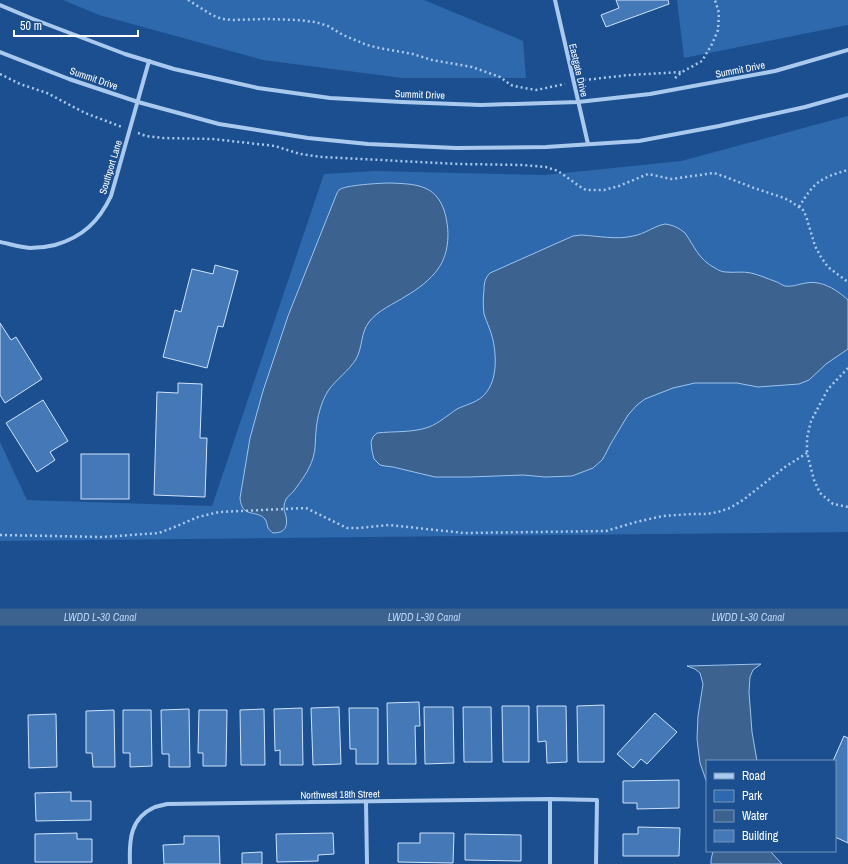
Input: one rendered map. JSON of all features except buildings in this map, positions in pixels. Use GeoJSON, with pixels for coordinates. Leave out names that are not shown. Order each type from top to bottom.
{"type":"FeatureCollection","features":[{"type":"Feature","properties":{"kind":"street","name":"Eastgate Drive"},"geometry":{"type":"LineString","coordinates":[[555,0],[588,144]]}},
{"type":"Feature","properties":{"kind":"street","name":"Summit Drive"},"geometry":{"type":"LineString","coordinates":[[0,5],[97,44],[174,69],[258,88],[330,98],[402,102],[481,105],[578,102],[650,94],[775,71],[848,50]]}},
{"type":"Feature","properties":{"kind":"street","name":"Summit Drive"},"geometry":{"type":"LineString","coordinates":[[0,52],[69,79],[138,102],[219,124],[308,138],[368,144],[464,148],[546,147],[639,140],[718,126],[806,107],[848,94]]}},
{"type":"Feature","properties":{"kind":"street","name":"Southport Lane"},"geometry":{"type":"LineString","coordinates":[[0,242],[31,248],[44,247],[66,242],[88,228],[97,219],[111,196],[149,61]]}},
{"type":"Feature","properties":{"kind":"street","name":"Northwest 18th Street"},"geometry":{"type":"LineString","coordinates":[[130,864],[131,835],[136,823],[144,814],[155,807],[167,804],[550,799],[597,800],[596,864]]}},
{"type":"Feature","properties":{"kind":"street"},"geometry":{"type":"LineString","coordinates":[[550,799],[550,864]]}},
{"type":"Feature","properties":{"kind":"street"},"geometry":{"type":"LineString","coordinates":[[366,802],[367,864]]}},
{"type":"Feature","properties":{"kind":"path"},"geometry":{"type":"LineString","coordinates":[[188,0],[212,15],[222,19],[298,20],[314,22],[328,26],[343,35],[366,45],[413,54],[432,60],[472,67],[500,77],[511,85],[536,90],[589,79],[682,72]]}},
{"type":"Feature","properties":{"kind":"path"},"geometry":{"type":"LineString","coordinates":[[669,91],[672,81],[682,72],[702,61],[712,44],[718,30],[719,13],[715,0]]}},
{"type":"Feature","properties":{"kind":"path"},"geometry":{"type":"LineString","coordinates":[[848,170],[832,174],[824,178],[811,188],[799,207],[806,216],[815,246],[821,257],[828,267],[848,282]]}},
{"type":"Feature","properties":{"kind":"path"},"geometry":{"type":"LineString","coordinates":[[848,368],[828,389],[811,421],[807,438],[808,453],[814,480],[820,493],[833,504],[848,507]]}},
{"type":"Feature","properties":{"kind":"path"},"geometry":{"type":"LineString","coordinates":[[0,535],[103,537],[159,533],[198,517],[219,512],[306,508],[347,528],[389,525],[464,532],[606,531],[663,516],[707,514],[730,508],[743,500],[785,467],[808,453]]}},
{"type":"Feature","properties":{"kind":"green space"},"geometry":{"type":"Polygon","coordinates":[[[63,0],[424,0],[523,41],[526,78],[402,78],[263,60],[99,15],[63,0]]]}},
{"type":"Feature","properties":{"kind":"green space"},"geometry":{"type":"Polygon","coordinates":[[[677,0],[848,0],[848,25],[684,58],[677,0]]]}},
{"type":"Feature","properties":{"kind":"green space"},"geometry":{"type":"Polygon","coordinates":[[[848,116],[848,532],[0,541],[0,442],[27,500],[212,506],[324,174],[375,171],[545,175],[681,161],[848,116]]]}},
{"type":"Feature","properties":{"kind":"water"},"geometry":{"type":"Polygon","coordinates":[[[390,183],[423,187],[429,190],[440,201],[446,217],[448,233],[445,255],[438,269],[428,280],[415,291],[377,314],[369,322],[356,359],[331,387],[323,400],[317,421],[315,451],[313,458],[302,480],[287,497],[285,502],[284,508],[287,520],[285,529],[277,533],[273,533],[269,530],[265,519],[258,514],[250,513],[243,509],[240,498],[250,438],[263,391],[288,316],[339,190],[342,188],[355,186],[390,183]]]}},
{"type":"Feature","properties":{"kind":"water"},"geometry":{"type":"Polygon","coordinates":[[[665,224],[676,227],[685,233],[701,257],[720,271],[751,273],[785,286],[812,282],[818,283],[823,284],[839,293],[848,300],[848,349],[826,364],[809,380],[799,384],[758,387],[737,383],[695,383],[673,388],[645,399],[628,415],[602,460],[593,468],[572,476],[545,477],[523,475],[435,477],[380,465],[374,459],[371,442],[377,433],[410,431],[429,427],[457,409],[479,399],[487,392],[491,385],[495,371],[493,340],[483,308],[485,283],[490,273],[573,236],[581,235],[614,238],[627,237],[637,235],[665,224]]]}},
{"type":"Feature","properties":{"kind":"water"},"geometry":{"type":"Polygon","coordinates":[[[761,664],[753,670],[750,677],[749,692],[752,732],[757,760],[706,760],[706,780],[700,763],[697,739],[698,716],[703,684],[700,673],[687,666],[761,664]]]}},
{"type":"Feature","properties":{"kind":"water"},"geometry":{"type":"Polygon","coordinates":[[[713,852],[771,852],[782,864],[711,864],[713,852]]]}},
{"type":"Feature","properties":{"kind":"waterway","name":"LWDD L-30 Canal"},"geometry":{"type":"LineString","coordinates":[[0,617],[848,617]]}}]}
